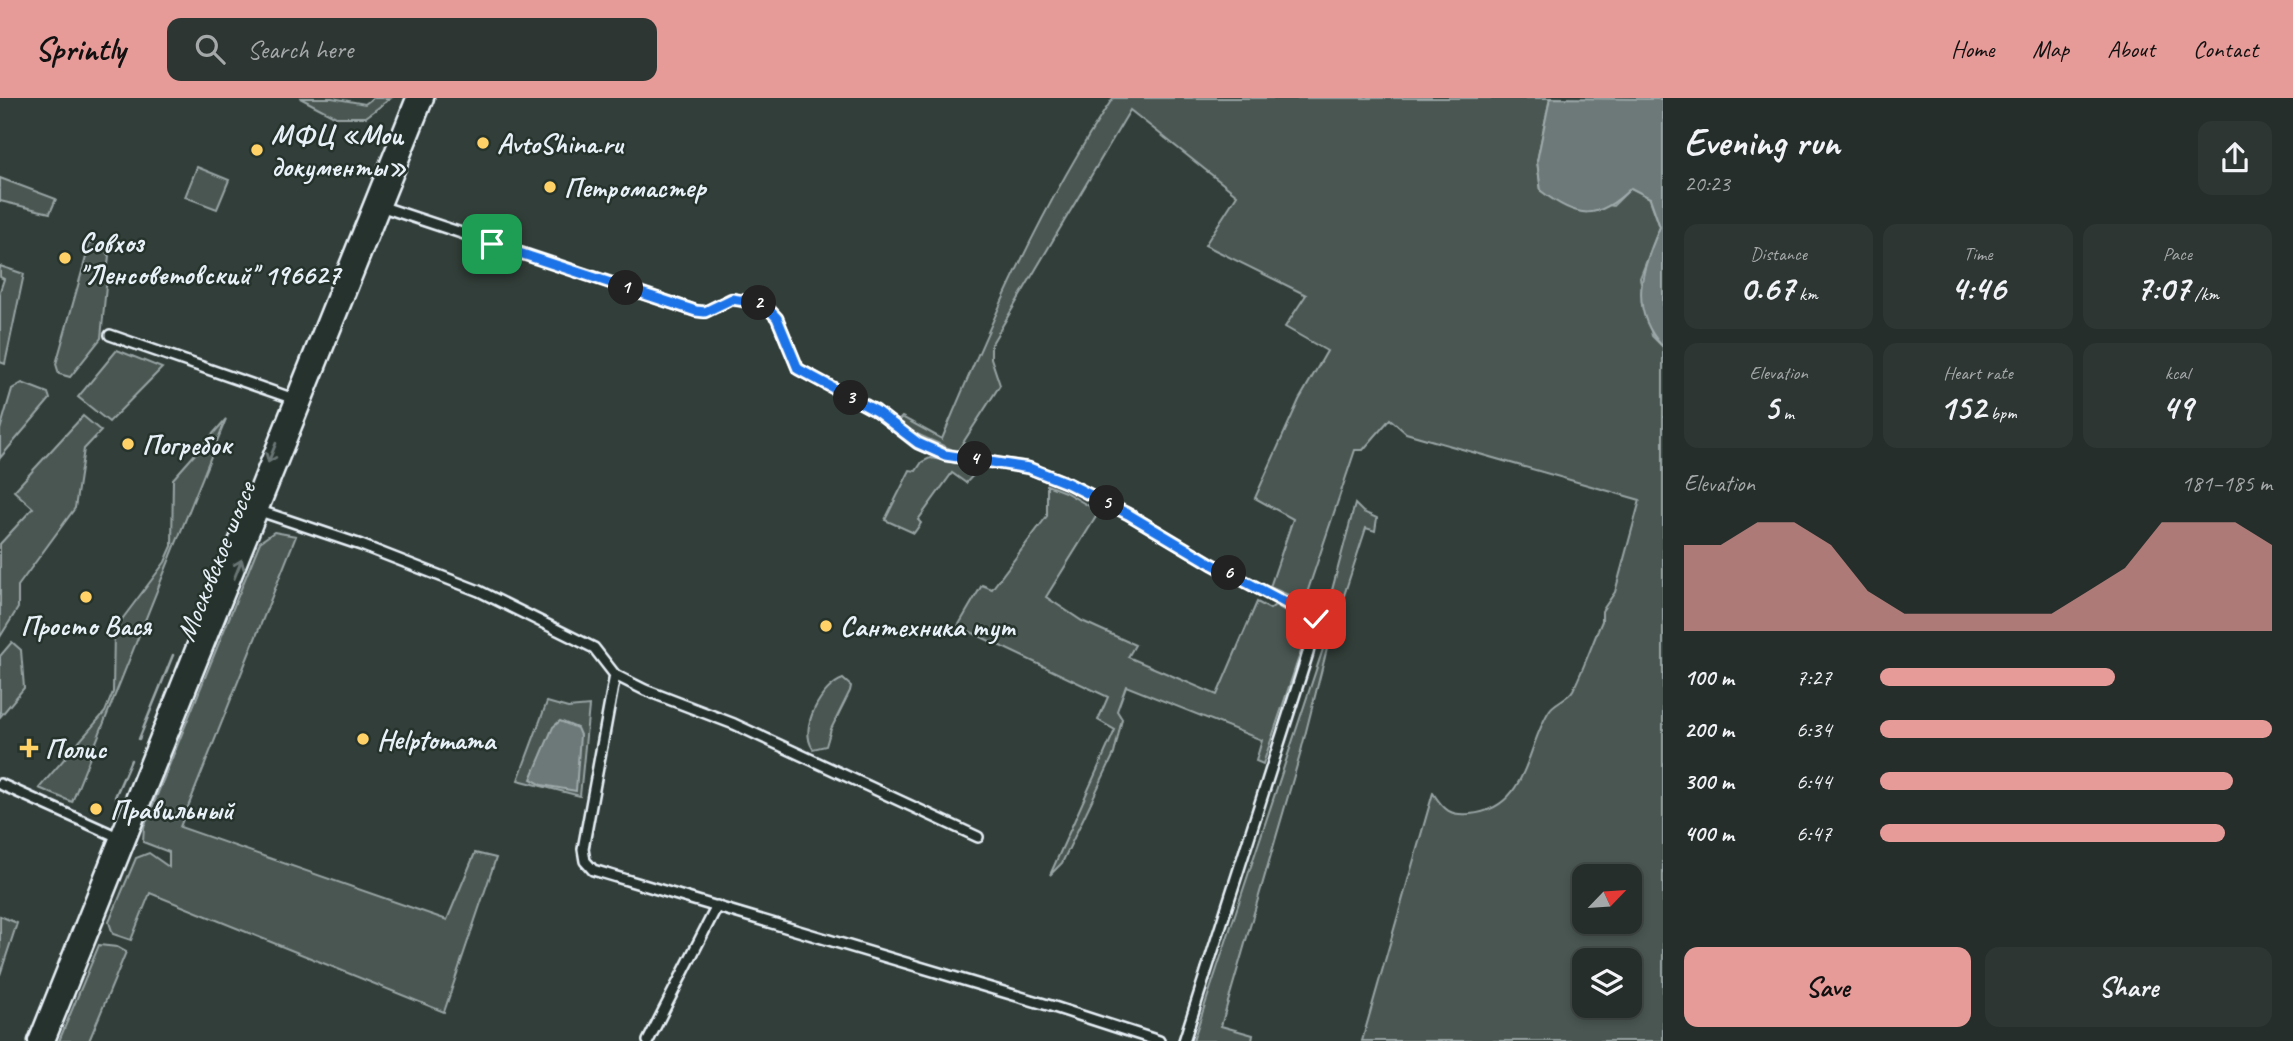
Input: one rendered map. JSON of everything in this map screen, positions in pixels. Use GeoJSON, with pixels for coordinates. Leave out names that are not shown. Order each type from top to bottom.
{"type":"FeatureCollection","features":[{"type":"Feature","properties":{"kind":"highway","name":"Московское шоссе"},"geometry":{"type":"LineString","coordinates":[[47,1041],[299,401],[414,98]]}},
{"type":"Feature","properties":{"kind":"highway","name":"Московское шоссе"},"geometry":{"type":"LineString","coordinates":[[299,401],[383,207],[426,98]]}},
{"type":"Feature","properties":{"kind":"highway","name":"Московское шоссе"},"geometry":{"type":"LineString","coordinates":[[36,1041],[118,837],[256,509]]}},
{"type":"Feature","properties":{"kind":"street"},"geometry":{"type":"LineString","coordinates":[[383,207],[696,311],[705,312],[732,299],[764,304],[777,318],[798,369],[876,411],[918,443],[945,455],[1029,468],[1067,483],[1316,619],[1308,653],[1184,1041]]}},
{"type":"Feature","properties":{"kind":"street"},"geometry":{"type":"LineString","coordinates":[[110,335],[299,401]]}},
{"type":"Feature","properties":{"kind":"street"},"geometry":{"type":"LineString","coordinates":[[256,509],[361,545],[479,591],[594,648],[615,675],[734,724],[978,837]]}},
{"type":"Feature","properties":{"kind":"street"},"geometry":{"type":"LineString","coordinates":[[615,675],[583,849],[585,861],[593,870],[1159,1041]]}},
{"type":"Feature","properties":{"kind":"street"},"geometry":{"type":"LineString","coordinates":[[0,784],[118,837]]}},
{"type":"Feature","properties":{"kind":"street"},"geometry":{"type":"LineString","coordinates":[[648,1041],[717,906]]}},
{"type":"Feature","properties":{"kind":"shaded area"},"geometry":{"type":"Polygon","coordinates":[[[300,98],[332,98],[365,104],[373,98],[391,98],[366,117],[336,117],[300,98]]]}},
{"type":"Feature","properties":{"kind":"shaded area"},"geometry":{"type":"Polygon","coordinates":[[[1113,98],[1550,98],[1537,161],[1541,191],[1613,206],[1631,188],[1649,197],[1660,227],[1640,278],[1652,336],[1663,347],[1663,1041],[1362,1041],[1433,793],[1448,811],[1470,814],[1489,809],[1503,801],[1514,789],[1549,711],[1571,693],[1581,673],[1602,621],[1602,611],[1615,592],[1640,500],[1406,433],[1390,419],[1363,450],[1355,450],[1304,602],[1270,587],[1293,519],[1255,498],[1299,400],[1327,351],[1285,327],[1306,295],[1205,245],[1237,195],[1130,110],[991,345],[991,358],[1000,385],[957,452],[908,430],[898,421],[902,417],[942,439],[1019,264],[1063,180],[1113,98]]]}},
{"type":"Feature","properties":{"kind":"shaded area"},"geometry":{"type":"Polygon","coordinates":[[[1550,98],[1663,99],[1663,347],[1652,333],[1642,304],[1643,274],[1660,227],[1650,198],[1631,188],[1608,206],[1587,212],[1566,207],[1541,191],[1537,161],[1550,98]]]}},
{"type":"Feature","properties":{"kind":"shaded area"},"geometry":{"type":"Polygon","coordinates":[[[197,167],[229,180],[217,209],[185,197],[197,167]]]}},
{"type":"Feature","properties":{"kind":"shaded area"},"geometry":{"type":"Polygon","coordinates":[[[0,178],[56,199],[50,213],[0,201],[0,178]]]}},
{"type":"Feature","properties":{"kind":"shaded area"},"geometry":{"type":"Polygon","coordinates":[[[97,242],[109,255],[101,338],[70,377],[59,374],[56,364],[90,243],[97,242]]]}},
{"type":"Feature","properties":{"kind":"shaded area"},"geometry":{"type":"Polygon","coordinates":[[[0,266],[24,274],[5,364],[0,362],[0,291],[4,279],[0,277],[0,266]]]}},
{"type":"Feature","properties":{"kind":"shaded area"},"geometry":{"type":"Polygon","coordinates":[[[117,350],[162,368],[109,422],[78,397],[117,350]]]}},
{"type":"Feature","properties":{"kind":"shaded area"},"geometry":{"type":"Polygon","coordinates":[[[22,383],[48,393],[50,399],[0,458],[0,430],[12,389],[22,383]]]}},
{"type":"Feature","properties":{"kind":"shaded area"},"geometry":{"type":"Polygon","coordinates":[[[83,416],[101,431],[84,449],[75,508],[18,586],[18,608],[0,637],[0,544],[33,508],[14,491],[83,416]]]}},
{"type":"Feature","properties":{"kind":"shaded area"},"geometry":{"type":"Polygon","coordinates":[[[226,419],[72,802],[39,788],[105,712],[113,692],[114,630],[165,562],[172,546],[173,479],[226,419]]]}},
{"type":"Feature","properties":{"kind":"shaded area"},"geometry":{"type":"Polygon","coordinates":[[[930,458],[981,467],[966,483],[952,473],[918,520],[921,523],[914,533],[885,520],[910,470],[916,471],[922,462],[930,458]]]}},
{"type":"Feature","properties":{"kind":"shaded area"},"geometry":{"type":"Polygon","coordinates":[[[1047,485],[1099,512],[1046,597],[1082,621],[1135,645],[1128,657],[1217,695],[1257,602],[1270,609],[1275,605],[1293,616],[1305,629],[1301,651],[1263,764],[1256,761],[1262,740],[1126,686],[1117,711],[1122,719],[1114,754],[1062,863],[1050,875],[1115,730],[1098,720],[1108,697],[958,626],[982,585],[992,589],[1047,516],[1047,485]]]}},
{"type":"Feature","properties":{"kind":"shaded area"},"geometry":{"type":"Polygon","coordinates":[[[1355,504],[1363,512],[1377,518],[1375,531],[1366,528],[1333,629],[1324,620],[1355,504]]]}},
{"type":"Feature","properties":{"kind":"shaded area"},"geometry":{"type":"Polygon","coordinates":[[[274,532],[296,536],[180,827],[447,920],[475,853],[496,858],[444,1012],[150,893],[131,940],[113,934],[109,922],[136,858],[149,853],[169,867],[169,852],[143,842],[144,827],[260,542],[274,532]]]}},
{"type":"Feature","properties":{"kind":"shaded area"},"geometry":{"type":"Polygon","coordinates":[[[1329,641],[1300,755],[1221,1026],[1253,1035],[1252,1041],[1193,1041],[1325,643],[1329,641]]]}},
{"type":"Feature","properties":{"kind":"shaded area"},"geometry":{"type":"Polygon","coordinates":[[[12,642],[21,650],[24,688],[0,717],[0,656],[12,642]]]}},
{"type":"Feature","properties":{"kind":"shaded area"},"geometry":{"type":"Polygon","coordinates":[[[843,679],[851,686],[850,691],[831,729],[826,746],[813,749],[808,730],[814,709],[827,690],[843,679]]]}},
{"type":"Feature","properties":{"kind":"shaded area"},"geometry":{"type":"Polygon","coordinates":[[[547,702],[568,708],[589,706],[580,796],[518,780],[547,702]]]}},
{"type":"Feature","properties":{"kind":"shaded area"},"geometry":{"type":"Polygon","coordinates":[[[560,721],[577,728],[580,735],[576,791],[542,785],[531,779],[553,727],[560,721]]]}},
{"type":"Feature","properties":{"kind":"shaded area"},"geometry":{"type":"Polygon","coordinates":[[[0,916],[17,923],[0,975],[0,916]]]}},
{"type":"Feature","properties":{"kind":"shaded area"},"geometry":{"type":"Polygon","coordinates":[[[99,945],[117,947],[126,952],[89,1041],[59,1041],[99,945]]]}},
{"type":"Feature","properties":{"kind":"waterway"},"geometry":{"type":"LineString","coordinates":[[139,739],[173,655]]}},
{"type":"Feature","properties":{"kind":"waterway"},"geometry":{"type":"LineString","coordinates":[[115,797],[131,760]]}},
{"type":"Feature","properties":{"kind":"place","name":"AvtoShina.ru"},"geometry":{"type":"Point","coordinates":[483,143]}},
{"type":"Feature","properties":{"kind":"place","name":"МФЦ «Мои документы»"},"geometry":{"type":"Point","coordinates":[257,150]}},
{"type":"Feature","properties":{"kind":"place","name":"Петромастер"},"geometry":{"type":"Point","coordinates":[550,187]}},
{"type":"Feature","properties":{"kind":"place","name":"Совхоз \"Ленсоветовский\" 196627"},"geometry":{"type":"Point","coordinates":[65,258]}},
{"type":"Feature","properties":{"kind":"place","name":"Погребок"},"geometry":{"type":"Point","coordinates":[128,444]}},
{"type":"Feature","properties":{"kind":"place","name":"Просто Вася"},"geometry":{"type":"Point","coordinates":[86,597]}},
{"type":"Feature","properties":{"kind":"place","name":"Сантехника тут"},"geometry":{"type":"Point","coordinates":[826,626]}},
{"type":"Feature","properties":{"kind":"place","name":"Helptomama"},"geometry":{"type":"Point","coordinates":[363,739]}},
{"type":"Feature","properties":{"kind":"place","name":"Полис"},"geometry":{"type":"Point","coordinates":[29,748]}},
{"type":"Feature","properties":{"kind":"place","name":"Правильный"},"geometry":{"type":"Point","coordinates":[96,809]}},
{"type":"Feature","properties":{"kind":"route"},"geometry":{"type":"LineString","coordinates":[[492,244],[696,311],[713,310],[732,299],[764,304],[777,318],[791,359],[798,369],[876,411],[904,434],[930,450],[945,455],[1029,468],[1067,483],[1316,619]]}}]}
